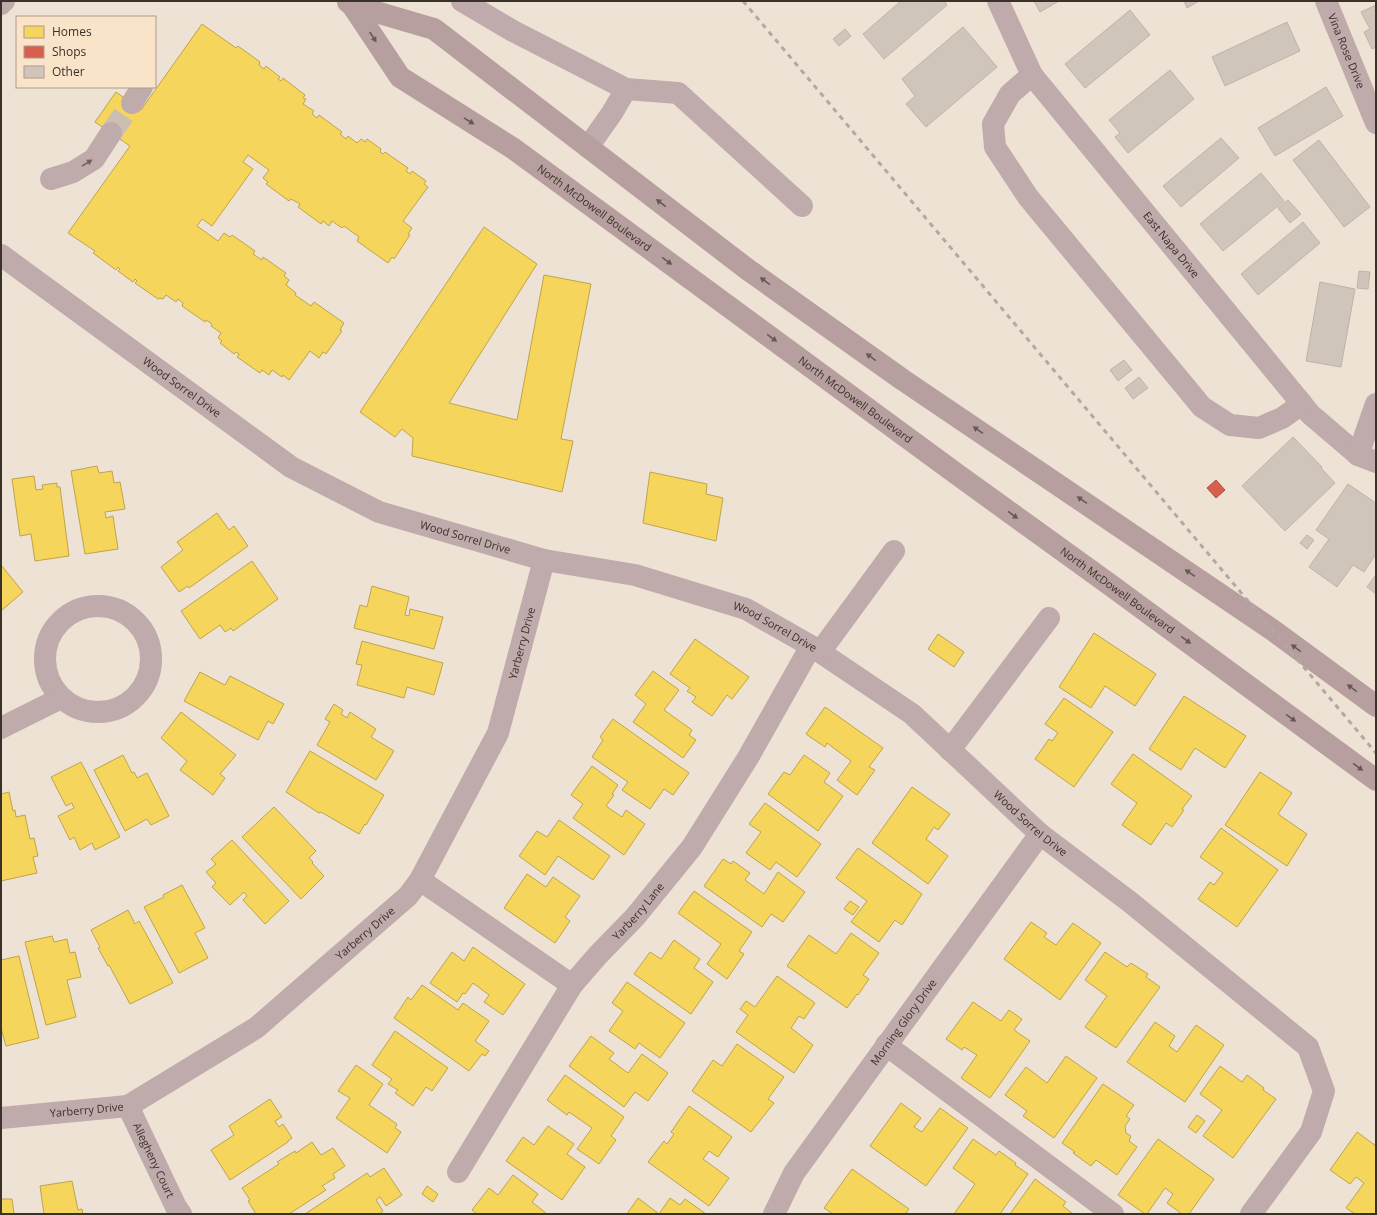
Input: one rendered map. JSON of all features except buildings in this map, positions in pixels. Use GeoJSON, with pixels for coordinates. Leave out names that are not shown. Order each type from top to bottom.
{"type":"FeatureCollection","features":[{"type":"Feature","properties":{"kind":"main road","name":"North McDowell Boulevard"},"geometry":{"type":"LineString","coordinates":[[349,3],[434,29],[747,269],[890,370],[1268,627],[1376,706]]}},
{"type":"Feature","properties":{"kind":"main road","name":"North McDowell Boulevard"},"geometry":{"type":"LineString","coordinates":[[349,3],[400,77],[520,154],[1376,780]]}},
{"type":"Feature","properties":{"kind":"street"},"geometry":{"type":"LineString","coordinates":[[1,4],[4,1]]}},
{"type":"Feature","properties":{"kind":"street"},"geometry":{"type":"LineString","coordinates":[[462,1],[513,31],[626,89],[678,93],[802,206]]}},
{"type":"Feature","properties":{"kind":"street","name":"East Napa Drive"},"geometry":{"type":"LineString","coordinates":[[998,1],[1032,74],[1310,414],[1367,458]]}},
{"type":"Feature","properties":{"kind":"street","name":"Vina Rose Drive"},"geometry":{"type":"LineString","coordinates":[[1326,1],[1376,123]]}},
{"type":"Feature","properties":{"kind":"street"},"geometry":{"type":"LineString","coordinates":[[1032,74],[1010,94],[993,124],[995,147],[1028,197],[1202,407],[1230,425],[1259,428],[1282,418],[1302,404]]}},
{"type":"Feature","properties":{"kind":"street"},"geometry":{"type":"LineString","coordinates":[[588,147],[612,113],[626,89]]}},
{"type":"Feature","properties":{"kind":"street"},"geometry":{"type":"LineString","coordinates":[[51,179],[73,172],[94,159],[111,133]]}},
{"type":"Feature","properties":{"kind":"street","name":"Wood Sorrel Drive"},"geometry":{"type":"LineString","coordinates":[[1,255],[291,467],[379,512],[544,560],[635,575],[746,609],[815,649],[912,714],[1040,834],[1130,902],[1308,1047],[1324,1092],[1311,1132],[1251,1214]]}},
{"type":"Feature","properties":{"kind":"street"},"geometry":{"type":"LineString","coordinates":[[1367,458],[1376,404]]}},
{"type":"Feature","properties":{"kind":"street","name":"Yarberry Lane"},"geometry":{"type":"LineString","coordinates":[[458,1172],[572,985],[634,917],[692,847],[815,649],[894,551]]}},
{"type":"Feature","properties":{"kind":"street","name":"Yarberry Drive"},"geometry":{"type":"LineString","coordinates":[[1,1118],[128,1106],[256,1028],[408,896],[420,880],[498,733],[544,560]]}},
{"type":"Feature","properties":{"kind":"street"},"geometry":{"type":"LineString","coordinates":[[90,606],[107,606],[123,611],[137,621],[146,635],[151,650],[152,664],[148,678],[141,692],[130,702],[117,709],[102,712],[87,712],[73,707],[61,698],[51,684],[45,668],[45,651],[50,635],[60,621],[74,611],[90,606]]}},
{"type":"Feature","properties":{"kind":"street"},"geometry":{"type":"LineString","coordinates":[[950,750],[1049,618]]}},
{"type":"Feature","properties":{"kind":"street"},"geometry":{"type":"LineString","coordinates":[[1,728],[61,698]]}},
{"type":"Feature","properties":{"kind":"street","name":"Morning Glory Drive"},"geometry":{"type":"LineString","coordinates":[[774,1214],[794,1173],[1040,834]]}},
{"type":"Feature","properties":{"kind":"street"},"geometry":{"type":"LineString","coordinates":[[420,880],[572,985]]}},
{"type":"Feature","properties":{"kind":"street"},"geometry":{"type":"LineString","coordinates":[[886,1045],[1113,1214]]}},
{"type":"Feature","properties":{"kind":"street","name":"Allegheny Court"},"geometry":{"type":"LineString","coordinates":[[128,1106],[176,1207],[181,1214]]}},
{"type":"Feature","properties":{"kind":"tunnel"},"geometry":{"type":"LineString","coordinates":[[111,133],[132,103]]}},
{"type":"Feature","properties":{"kind":"railway"},"geometry":{"type":"LineString","coordinates":[[743,1],[1376,753]]}}]}
